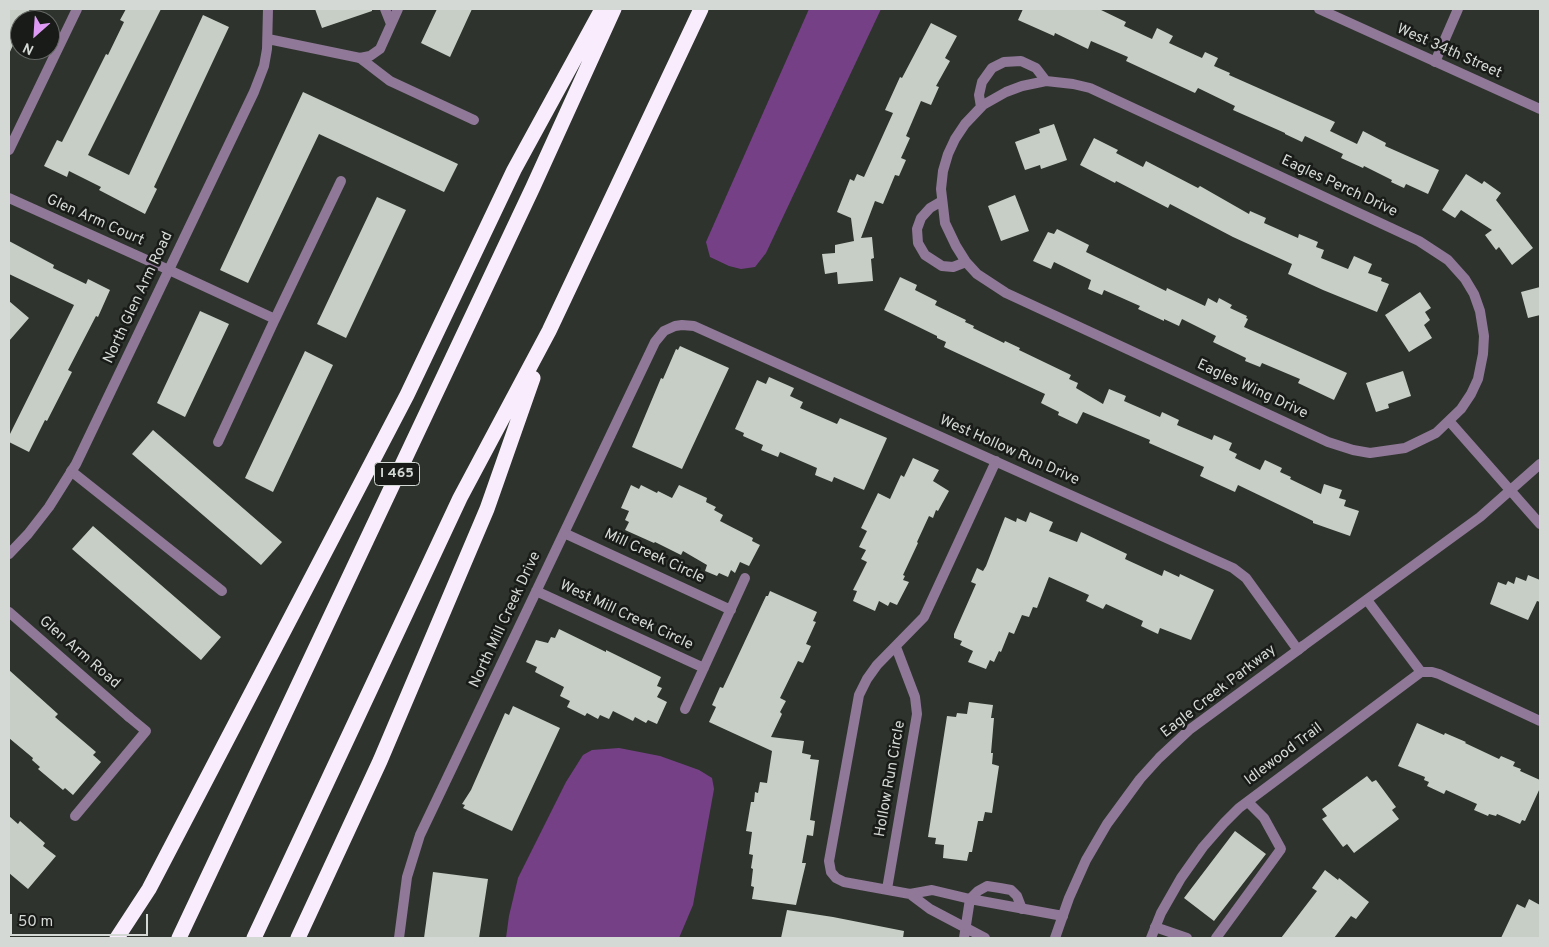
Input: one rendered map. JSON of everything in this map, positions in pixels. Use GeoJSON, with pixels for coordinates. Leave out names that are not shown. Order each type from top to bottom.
{"type":"FeatureCollection","features":[{"type":"Feature","properties":{"kind":"highway"},"geometry":{"type":"LineString","coordinates":[[117,938],[149,889],[407,396],[514,170],[602,9]]}},
{"type":"Feature","properties":{"kind":"highway","name":"I 465"},"geometry":{"type":"LineString","coordinates":[[179,938],[614,9]]}},
{"type":"Feature","properties":{"kind":"highway"},"geometry":{"type":"LineString","coordinates":[[254,938],[460,498],[549,331],[701,9]]}},
{"type":"Feature","properties":{"kind":"highway"},"geometry":{"type":"LineString","coordinates":[[298,938],[380,761],[487,509],[549,331]]}},
{"type":"Feature","properties":{"kind":"street"},"geometry":{"type":"LineString","coordinates":[[9,150],[77,9]]}},
{"type":"Feature","properties":{"kind":"street","name":"North Glen Arm Road"},"geometry":{"type":"LineString","coordinates":[[9,554],[38,520],[72,471],[88,441],[259,82],[268,39],[268,9]]}},
{"type":"Feature","properties":{"kind":"street"},"geometry":{"type":"LineString","coordinates":[[385,9],[391,24]]}},
{"type":"Feature","properties":{"kind":"street"},"geometry":{"type":"LineString","coordinates":[[268,39],[360,58],[370,56],[380,48],[398,9]]}},
{"type":"Feature","properties":{"kind":"street","name":"West 34th Street"},"geometry":{"type":"LineString","coordinates":[[1318,9],[1540,109]]}},
{"type":"Feature","properties":{"kind":"street"},"geometry":{"type":"LineString","coordinates":[[1435,62],[1458,9]]}},
{"type":"Feature","properties":{"kind":"street"},"geometry":{"type":"LineString","coordinates":[[360,58],[390,81],[474,120]]}},
{"type":"Feature","properties":{"kind":"street"},"geometry":{"type":"LineString","coordinates":[[981,107],[978,95],[982,82],[992,68],[1004,62],[1021,61],[1036,68],[1046,81]]}},
{"type":"Feature","properties":{"kind":"street","name":"Eagles Perch Drive"},"geometry":{"type":"LineString","coordinates":[[951,146],[965,124],[981,107],[1006,92],[1022,86],[1046,81],[1073,84],[1090,88],[1427,245],[1448,260],[1465,279],[1474,294],[1480,311],[1484,336],[1478,379],[1466,402],[1450,422]]}},
{"type":"Feature","properties":{"kind":"street","name":"Eagles Wing Drive"},"geometry":{"type":"LineString","coordinates":[[951,146],[942,180],[945,223],[966,262],[977,274],[998,289],[1328,442],[1353,450],[1370,453],[1396,450],[1421,442],[1450,422]]}},
{"type":"Feature","properties":{"kind":"street"},"geometry":{"type":"LineString","coordinates":[[218,442],[341,181]]}},
{"type":"Feature","properties":{"kind":"street","name":"Glen Arm Court"},"geometry":{"type":"LineString","coordinates":[[9,198],[275,319]]}},
{"type":"Feature","properties":{"kind":"street"},"geometry":{"type":"LineString","coordinates":[[942,201],[930,208],[921,218],[917,229],[918,243],[924,255],[942,266],[953,266],[966,262]]}},
{"type":"Feature","properties":{"kind":"street","name":"West Hollow Run Drive"},"geometry":{"type":"LineString","coordinates":[[670,328],[682,324],[694,326],[1233,568],[1246,578],[1301,648]]}},
{"type":"Feature","properties":{"kind":"street","name":"North Mill Creek Drive"},"geometry":{"type":"LineString","coordinates":[[399,938],[407,877],[418,841],[655,342],[660,335],[670,328]]}},
{"type":"Feature","properties":{"kind":"street"},"geometry":{"type":"LineString","coordinates":[[1450,422],[1540,524]]}},
{"type":"Feature","properties":{"kind":"street"},"geometry":{"type":"LineString","coordinates":[[996,461],[929,609],[922,620],[871,673],[859,695],[829,861],[831,872],[836,878],[844,882],[910,894],[932,890],[1062,916]]}},
{"type":"Feature","properties":{"kind":"street","name":"Eagle Creek Parkway"},"geometry":{"type":"LineString","coordinates":[[1055,938],[1080,872],[1093,848],[1107,824],[1140,779],[1159,758],[1189,730],[1480,517],[1512,491],[1540,464]]}},
{"type":"Feature","properties":{"kind":"street"},"geometry":{"type":"LineString","coordinates":[[72,471],[222,591]]}},
{"type":"Feature","properties":{"kind":"street","name":"Mill Creek Circle"},"geometry":{"type":"LineString","coordinates":[[564,532],[731,610]]}},
{"type":"Feature","properties":{"kind":"street"},"geometry":{"type":"LineString","coordinates":[[685,709],[745,578]]}},
{"type":"Feature","properties":{"kind":"street","name":"West Mill Creek Circle"},"geometry":{"type":"LineString","coordinates":[[536,591],[704,668]]}},
{"type":"Feature","properties":{"kind":"street"},"geometry":{"type":"LineString","coordinates":[[1367,600],[1421,672],[1439,674],[1540,721]]}},
{"type":"Feature","properties":{"kind":"street","name":"Glen Arm Road"},"geometry":{"type":"LineString","coordinates":[[9,612],[146,731],[76,816]]}},
{"type":"Feature","properties":{"kind":"street","name":"Hollow Run Circle"},"geometry":{"type":"LineString","coordinates":[[887,890],[917,714],[915,697],[896,647]]}},
{"type":"Feature","properties":{"kind":"street","name":"Idlewood Trail"},"geometry":{"type":"LineString","coordinates":[[1151,938],[1181,878],[1210,839],[1239,808],[1421,672]]}},
{"type":"Feature","properties":{"kind":"street"},"geometry":{"type":"LineString","coordinates":[[1216,938],[1281,849],[1264,818],[1248,802]]}},
{"type":"Feature","properties":{"kind":"street"},"geometry":{"type":"LineString","coordinates":[[965,933],[970,899],[987,886],[1012,890],[1017,896],[1022,909]]}},
{"type":"Feature","properties":{"kind":"street"},"geometry":{"type":"LineString","coordinates":[[910,894],[965,933],[985,938]]}},
{"type":"Feature","properties":{"kind":"street"},"geometry":{"type":"LineString","coordinates":[[1155,927],[1187,938]]}},
{"type":"Feature","properties":{"kind":"shaded area"},"geometry":{"type":"Polygon","coordinates":[[[809,9],[881,9],[766,253],[755,267],[741,269],[729,266],[710,257],[706,242],[809,9]]]}},
{"type":"Feature","properties":{"kind":"shaded area"},"geometry":{"type":"Polygon","coordinates":[[[619,748],[660,756],[699,770],[712,778],[714,789],[693,905],[679,938],[506,938],[518,878],[566,782],[583,755],[592,750],[619,748]]]}},
{"type":"Feature","properties":{"kind":"building"},"geometry":{"type":"Polygon","coordinates":[[[9,9],[30,9],[10,10],[9,54],[9,9]]]}},
{"type":"Feature","properties":{"kind":"building"},"geometry":{"type":"Polygon","coordinates":[[[126,9],[161,9],[88,155],[129,175],[203,15],[229,27],[154,187],[157,189],[145,214],[99,190],[101,187],[69,171],[67,177],[44,166],[57,140],[62,142],[106,54],[108,55],[124,22],[120,20],[126,9]]]}},
{"type":"Feature","properties":{"kind":"building"},"geometry":{"type":"Polygon","coordinates":[[[315,9],[372,9],[372,11],[322,28],[315,9]]]}},
{"type":"Feature","properties":{"kind":"building"},"geometry":{"type":"Polygon","coordinates":[[[437,9],[472,9],[450,57],[421,43],[437,9]]]}},
{"type":"Feature","properties":{"kind":"building"},"geometry":{"type":"Polygon","coordinates":[[[1023,9],[1099,9],[1126,22],[1124,26],[1152,39],[1157,28],[1173,36],[1169,43],[1202,58],[1205,52],[1218,58],[1214,66],[1230,73],[1229,75],[1335,122],[1330,131],[1357,144],[1363,131],[1386,143],[1385,146],[1439,170],[1428,194],[1406,184],[1404,188],[1364,166],[1363,168],[1341,158],[1343,154],[1305,136],[1302,142],[1233,110],[1235,106],[1198,88],[1195,93],[1126,61],[1128,57],[1091,41],[1088,49],[1055,33],[1054,36],[1018,20],[1023,9]]]}},
{"type":"Feature","properties":{"kind":"building"},"geometry":{"type":"Polygon","coordinates":[[[931,23],[957,36],[945,58],[950,61],[936,86],[939,87],[931,105],[921,101],[906,136],[910,138],[901,158],[906,160],[899,176],[895,175],[883,204],[875,201],[861,238],[872,237],[874,258],[871,259],[873,281],[838,284],[837,272],[825,274],[822,254],[835,253],[835,245],[854,241],[851,218],[837,212],[850,179],[854,181],[857,174],[864,177],[893,113],[885,110],[900,77],[902,78],[931,23]]]}},
{"type":"Feature","properties":{"kind":"building"},"geometry":{"type":"Polygon","coordinates":[[[303,92],[458,164],[444,192],[319,134],[248,283],[220,270],[303,92]]]}},
{"type":"Feature","properties":{"kind":"building"},"geometry":{"type":"Polygon","coordinates":[[[1054,124],[1067,160],[1041,169],[1040,165],[1025,170],[1015,142],[1040,133],[1039,129],[1054,124]]]}},
{"type":"Feature","properties":{"kind":"building"},"geometry":{"type":"Polygon","coordinates":[[[1094,138],[1118,150],[1116,153],[1143,167],[1146,161],[1198,188],[1200,186],[1249,214],[1250,211],[1266,218],[1264,223],[1298,238],[1299,234],[1318,242],[1316,247],[1324,250],[1321,258],[1348,269],[1354,256],[1372,264],[1368,273],[1382,278],[1381,281],[1389,284],[1377,312],[1288,274],[1292,264],[1233,237],[1170,204],[1168,208],[1080,165],[1094,138]]]}},
{"type":"Feature","properties":{"kind":"building"},"geometry":{"type":"Polygon","coordinates":[[[1466,174],[1482,184],[1484,181],[1501,193],[1496,200],[1533,248],[1512,265],[1499,247],[1496,250],[1485,235],[1492,230],[1461,210],[1455,218],[1442,210],[1466,174]]]}},
{"type":"Feature","properties":{"kind":"building"},"geometry":{"type":"Polygon","coordinates":[[[1015,195],[1029,231],[1001,241],[988,206],[1015,195]]]}},
{"type":"Feature","properties":{"kind":"building"},"geometry":{"type":"Polygon","coordinates":[[[377,197],[406,210],[346,338],[317,324],[377,197]]]}},
{"type":"Feature","properties":{"kind":"building"},"geometry":{"type":"Polygon","coordinates":[[[1057,229],[1089,245],[1086,252],[1166,291],[1167,288],[1205,306],[1208,298],[1217,303],[1219,298],[1232,305],[1230,308],[1247,316],[1246,318],[1248,319],[1244,327],[1347,373],[1334,400],[1298,383],[1300,379],[1262,363],[1260,367],[1245,361],[1246,358],[1213,342],[1216,336],[1182,319],[1179,326],[1164,319],[1164,321],[1138,309],[1140,306],[1104,290],[1102,295],[1088,289],[1091,280],[1054,262],[1051,269],[1033,261],[1048,232],[1054,234],[1057,229]]]}},
{"type":"Feature","properties":{"kind":"building"},"geometry":{"type":"Polygon","coordinates":[[[9,241],[54,265],[53,268],[86,284],[88,279],[110,290],[98,317],[96,316],[68,370],[72,372],[29,452],[9,442],[9,436],[74,305],[9,274],[9,241]]]}},
{"type":"Feature","properties":{"kind":"building"},"geometry":{"type":"Polygon","coordinates":[[[900,277],[917,285],[915,290],[937,301],[935,305],[966,320],[965,322],[974,326],[973,328],[1004,343],[1005,341],[1020,348],[1019,350],[1071,375],[1069,379],[1078,383],[1076,388],[1103,404],[1109,389],[1126,396],[1124,401],[1160,417],[1162,412],[1179,420],[1177,425],[1212,440],[1214,435],[1232,443],[1229,450],[1237,454],[1235,458],[1260,470],[1265,460],[1282,468],[1280,472],[1291,477],[1290,479],[1321,494],[1324,484],[1342,490],[1339,498],[1346,500],[1344,506],[1359,511],[1350,536],[1313,523],[1313,521],[1238,485],[1235,492],[1200,476],[1204,467],[1149,443],[1150,440],[1083,412],[1077,424],[1058,415],[1059,412],[1041,403],[1045,394],[944,347],[946,342],[937,338],[937,336],[884,310],[900,277]]]}},
{"type":"Feature","properties":{"kind":"building"},"geometry":{"type":"Polygon","coordinates":[[[1540,287],[1540,315],[1528,318],[1521,292],[1540,287]]]}},
{"type":"Feature","properties":{"kind":"building"},"geometry":{"type":"Polygon","coordinates":[[[1420,292],[1431,308],[1425,312],[1430,320],[1424,325],[1432,338],[1409,352],[1385,315],[1420,292]]]}},
{"type":"Feature","properties":{"kind":"building"},"geometry":{"type":"Polygon","coordinates":[[[9,301],[29,318],[9,341],[9,301]]]}},
{"type":"Feature","properties":{"kind":"building"},"geometry":{"type":"Polygon","coordinates":[[[200,311],[229,324],[185,417],[157,403],[200,311]]]}},
{"type":"Feature","properties":{"kind":"building"},"geometry":{"type":"Polygon","coordinates":[[[680,346],[729,368],[682,469],[632,447],[661,378],[663,379],[676,349],[678,350],[680,346]]]}},
{"type":"Feature","properties":{"kind":"building"},"geometry":{"type":"Polygon","coordinates":[[[305,351],[333,365],[273,492],[245,478],[305,351]]]}},
{"type":"Feature","properties":{"kind":"building"},"geometry":{"type":"Polygon","coordinates":[[[1403,371],[1411,396],[1388,404],[1389,408],[1376,412],[1366,383],[1403,371]]]}},
{"type":"Feature","properties":{"kind":"building"},"geometry":{"type":"Polygon","coordinates":[[[769,377],[794,388],[790,396],[803,402],[800,408],[837,424],[840,418],[887,438],[864,490],[834,477],[832,482],[815,475],[817,468],[780,452],[778,457],[761,450],[763,445],[743,436],[744,433],[735,429],[757,380],[766,384],[769,377]]]}},
{"type":"Feature","properties":{"kind":"building"},"geometry":{"type":"Polygon","coordinates":[[[153,430],[282,542],[261,565],[132,454],[153,430]]]}},
{"type":"Feature","properties":{"kind":"building"},"geometry":{"type":"Polygon","coordinates":[[[913,458],[939,470],[933,481],[949,491],[933,518],[929,516],[917,542],[903,575],[905,576],[903,580],[909,582],[897,605],[890,602],[888,606],[879,601],[875,611],[853,601],[857,591],[853,590],[867,562],[861,559],[866,550],[859,547],[867,531],[861,528],[878,493],[890,499],[901,475],[904,477],[913,458]]]}},
{"type":"Feature","properties":{"kind":"building"},"geometry":{"type":"Polygon","coordinates":[[[631,485],[639,489],[641,485],[672,498],[679,485],[707,498],[706,502],[716,507],[714,510],[723,515],[720,521],[753,538],[752,541],[760,545],[749,566],[740,562],[735,573],[731,570],[728,577],[719,573],[717,576],[705,571],[707,565],[683,551],[681,555],[625,530],[629,522],[625,520],[629,511],[621,508],[631,485]]]}},
{"type":"Feature","properties":{"kind":"building"},"geometry":{"type":"Polygon","coordinates":[[[1030,512],[1053,522],[1049,531],[1077,542],[1081,532],[1127,554],[1125,559],[1162,576],[1164,570],[1179,577],[1180,574],[1214,590],[1191,640],[1160,628],[1158,634],[1141,626],[1143,621],[1106,604],[1103,609],[1086,601],[1089,595],[1049,577],[1037,608],[1033,607],[1029,617],[1022,615],[1014,634],[1009,632],[1001,652],[999,651],[994,662],[990,660],[986,669],[968,662],[973,651],[960,645],[962,641],[954,638],[954,634],[976,584],[971,582],[977,568],[983,571],[986,566],[1005,517],[1016,522],[1017,518],[1026,522],[1030,512]]]}},
{"type":"Feature","properties":{"kind":"building"},"geometry":{"type":"Polygon","coordinates":[[[93,526],[221,637],[201,660],[72,549],[93,526]]]}},
{"type":"Feature","properties":{"kind":"building"},"geometry":{"type":"Polygon","coordinates":[[[1528,575],[1540,580],[1540,602],[1537,601],[1528,620],[1490,604],[1498,582],[1506,585],[1508,581],[1514,584],[1516,577],[1526,581],[1528,575]]]}},
{"type":"Feature","properties":{"kind":"building"},"geometry":{"type":"Polygon","coordinates":[[[770,591],[817,612],[813,621],[816,622],[806,644],[811,646],[803,663],[798,661],[780,698],[786,701],[771,737],[804,741],[802,753],[811,755],[810,759],[819,760],[810,820],[815,821],[813,836],[807,835],[802,863],[806,863],[796,905],[752,899],[754,887],[751,886],[753,855],[749,854],[752,832],[746,831],[751,802],[754,802],[755,792],[758,793],[760,782],[767,783],[772,751],[709,722],[716,707],[712,705],[720,687],[723,688],[770,591]]]}},
{"type":"Feature","properties":{"kind":"building"},"geometry":{"type":"Polygon","coordinates":[[[559,629],[661,677],[657,686],[662,688],[657,697],[667,702],[657,724],[648,720],[646,723],[635,717],[633,721],[613,711],[609,719],[600,715],[598,719],[587,713],[585,716],[567,707],[570,701],[560,696],[564,687],[535,672],[537,667],[526,662],[536,640],[548,643],[551,637],[555,638],[559,629]]]}},
{"type":"Feature","properties":{"kind":"building"},"geometry":{"type":"Polygon","coordinates":[[[9,670],[58,714],[55,717],[96,752],[93,755],[101,762],[73,795],[65,788],[63,790],[38,769],[40,767],[32,760],[33,758],[9,738],[9,670]]]}},
{"type":"Feature","properties":{"kind":"building"},"geometry":{"type":"Polygon","coordinates":[[[969,702],[993,705],[991,718],[994,718],[992,764],[999,766],[992,813],[985,812],[983,821],[978,821],[972,852],[969,852],[967,861],[943,858],[944,845],[935,844],[936,838],[928,837],[947,716],[956,717],[957,713],[967,714],[969,702]]]}},
{"type":"Feature","properties":{"kind":"building"},"geometry":{"type":"Polygon","coordinates":[[[513,706],[560,728],[512,831],[463,808],[465,805],[462,804],[471,790],[505,713],[509,715],[513,706]]]}},
{"type":"Feature","properties":{"kind":"building"},"geometry":{"type":"Polygon","coordinates":[[[1417,723],[1466,742],[1499,759],[1501,756],[1515,762],[1513,766],[1540,780],[1540,788],[1525,821],[1522,820],[1520,824],[1497,814],[1496,816],[1489,814],[1488,816],[1474,810],[1477,804],[1446,790],[1444,794],[1427,786],[1429,782],[1424,780],[1425,777],[1398,766],[1417,723]]]}},
{"type":"Feature","properties":{"kind":"building"},"geometry":{"type":"Polygon","coordinates":[[[1367,776],[1372,782],[1376,780],[1396,807],[1392,810],[1399,819],[1354,853],[1347,844],[1343,847],[1322,819],[1327,816],[1322,809],[1367,776]]]}},
{"type":"Feature","properties":{"kind":"building"},"geometry":{"type":"Polygon","coordinates":[[[9,816],[18,824],[20,821],[45,843],[43,846],[56,856],[28,889],[9,873],[9,816]]]}},
{"type":"Feature","properties":{"kind":"building"},"geometry":{"type":"Polygon","coordinates":[[[1235,831],[1266,854],[1214,921],[1184,898],[1235,831]]]}},
{"type":"Feature","properties":{"kind":"building"},"geometry":{"type":"Polygon","coordinates":[[[1325,870],[1338,880],[1339,878],[1369,902],[1356,919],[1351,916],[1334,938],[1281,938],[1317,891],[1312,888],[1325,870]]]}},
{"type":"Feature","properties":{"kind":"building"},"geometry":{"type":"Polygon","coordinates":[[[433,872],[488,879],[479,938],[424,938],[433,872]]]}},
{"type":"Feature","properties":{"kind":"building"},"geometry":{"type":"Polygon","coordinates":[[[1529,899],[1540,905],[1540,938],[1501,938],[1517,904],[1525,908],[1529,899]]]}},
{"type":"Feature","properties":{"kind":"building"},"geometry":{"type":"Polygon","coordinates":[[[787,910],[904,931],[903,938],[781,938],[787,910]]]}}]}
